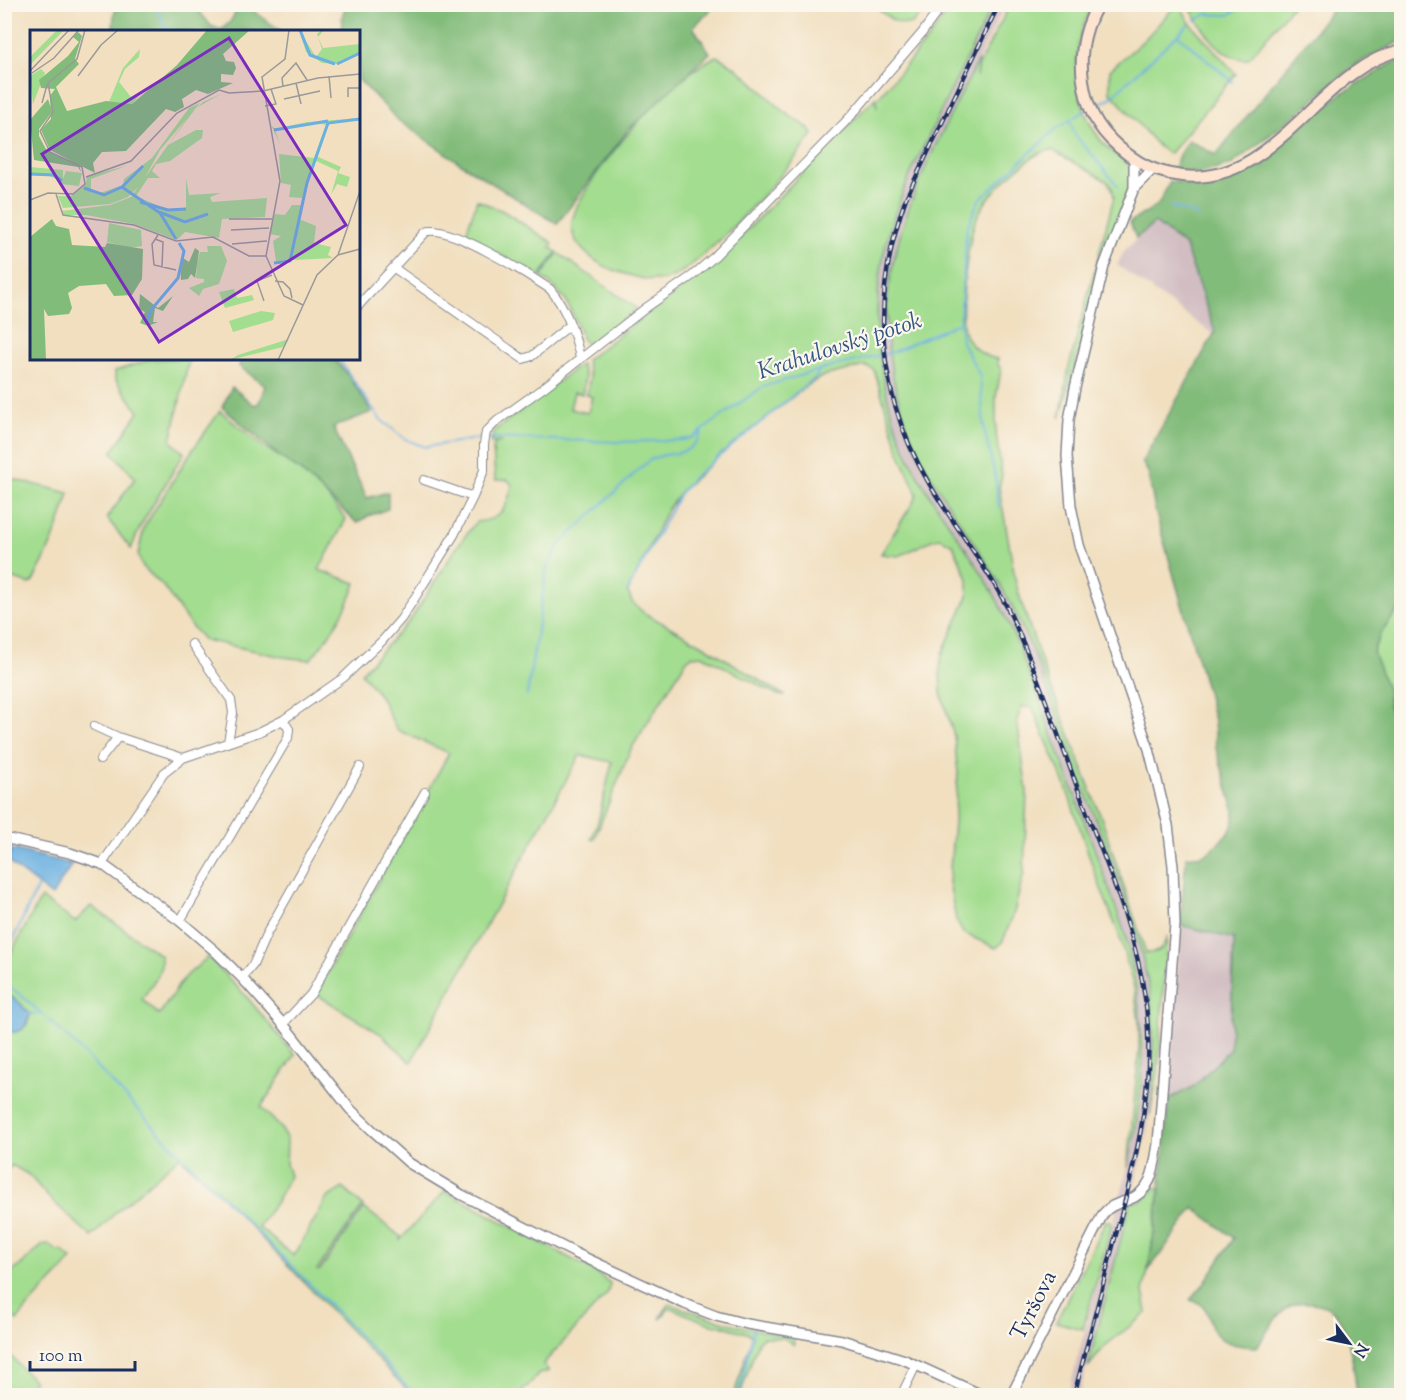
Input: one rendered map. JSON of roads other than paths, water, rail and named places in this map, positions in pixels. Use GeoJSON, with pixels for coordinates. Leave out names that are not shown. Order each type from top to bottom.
{"type":"FeatureCollection","features":[{"type":"Feature","properties":{"kind":"main road"},"geometry":{"type":"LineString","coordinates":[[1098,4],[1085,31],[1081,53],[1082,78],[1092,113],[1110,139],[1134,159],[1158,171],[1178,175],[1204,176],[1247,163],[1273,144],[1363,67],[1389,53],[1401,50]]}},
{"type":"Feature","properties":{"kind":"street"},"geometry":{"type":"LineString","coordinates":[[102,864],[164,773],[183,758],[260,732],[283,720],[343,678],[382,641],[401,619],[454,534],[473,497],[484,470],[486,432],[497,421],[647,307],[692,276],[715,256],[851,116],[908,50],[943,4]]}},
{"type":"Feature","properties":{"kind":"street"},"geometry":{"type":"LineString","coordinates":[[1134,159],[1134,188]]}},
{"type":"Feature","properties":{"kind":"street"},"geometry":{"type":"LineString","coordinates":[[1134,188],[1158,171]]}},
{"type":"Feature","properties":{"kind":"street","name":"Tyršova"},"geometry":{"type":"LineString","coordinates":[[1011,1395],[1107,1209],[1143,1191],[1154,1172],[1175,924],[1173,866],[1168,825],[1149,749],[1079,545],[1071,506],[1067,456],[1073,399],[1104,266],[1134,188]]}},
{"type":"Feature","properties":{"kind":"street"},"geometry":{"type":"LineString","coordinates":[[360,304],[426,232],[432,229],[441,230],[471,244],[550,289],[557,297],[577,341],[580,358]]}},
{"type":"Feature","properties":{"kind":"street"},"geometry":{"type":"LineString","coordinates":[[394,268],[523,359],[532,356],[570,325]]}},
{"type":"Feature","properties":{"kind":"street"},"geometry":{"type":"LineString","coordinates":[[424,480],[473,497]]}},
{"type":"Feature","properties":{"kind":"street"},"geometry":{"type":"LineString","coordinates":[[192,644],[231,700],[233,713],[228,742]]}},
{"type":"Feature","properties":{"kind":"street"},"geometry":{"type":"LineString","coordinates":[[180,921],[288,738],[289,729],[283,720]]}},
{"type":"Feature","properties":{"kind":"street"},"geometry":{"type":"LineString","coordinates":[[94,726],[118,737],[183,758]]}},
{"type":"Feature","properties":{"kind":"street"},"geometry":{"type":"LineString","coordinates":[[4,737],[4,744]]}},
{"type":"Feature","properties":{"kind":"street"},"geometry":{"type":"LineString","coordinates":[[100,760],[118,737]]}},
{"type":"Feature","properties":{"kind":"street"},"geometry":{"type":"LineString","coordinates":[[242,978],[253,965],[267,933],[360,767]]}},
{"type":"Feature","properties":{"kind":"street"},"geometry":{"type":"LineString","coordinates":[[283,1024],[311,994],[425,792]]}},
{"type":"Feature","properties":{"kind":"street"},"geometry":{"type":"LineString","coordinates":[[4,838],[102,864],[180,921],[242,978],[283,1024],[350,1109],[409,1163],[462,1195],[575,1253],[716,1316],[747,1324],[842,1340],[905,1360],[984,1395]]}},
{"type":"Feature","properties":{"kind":"street"},"geometry":{"type":"LineString","coordinates":[[901,1395],[916,1365]]}},
{"type":"Feature","properties":{"kind":"water"},"geometry":{"type":"Polygon","coordinates":[[[12,849],[72,864],[52,896],[13,866],[8,860],[12,849]]]}},
{"type":"Feature","properties":{"kind":"water"},"geometry":{"type":"Polygon","coordinates":[[[4,992],[20,1003],[30,1015],[23,1029],[12,1032],[5,1029],[4,992]]]}},
{"type":"Feature","properties":{"kind":"waterway","name":"Krahulovský potok"},"geometry":{"type":"LineString","coordinates":[[154,4],[168,30]]}},
{"type":"Feature","properties":{"kind":"waterway","name":"Krahulovský potok"},"geometry":{"type":"LineString","coordinates":[[1196,20],[1206,14],[1229,15],[1244,4]]}},
{"type":"Feature","properties":{"kind":"waterway","name":"Krahulovský potok"},"geometry":{"type":"LineString","coordinates":[[1094,106],[1109,99],[1188,25]]}},
{"type":"Feature","properties":{"kind":"waterway"},"geometry":{"type":"LineString","coordinates":[[1178,35],[1233,82]]}},
{"type":"Feature","properties":{"kind":"waterway","name":"Krahulovský potok"},"geometry":{"type":"LineString","coordinates":[[488,438],[621,442],[692,438],[762,387],[893,352],[960,322],[967,228],[979,200],[1056,129],[1086,110]]}},
{"type":"Feature","properties":{"kind":"waterway"},"geometry":{"type":"LineString","coordinates":[[1069,119],[1075,135],[1118,186]]}},
{"type":"Feature","properties":{"kind":"waterway"},"geometry":{"type":"LineString","coordinates":[[1170,206],[1199,216]]}},
{"type":"Feature","properties":{"kind":"waterway"},"geometry":{"type":"LineString","coordinates":[[960,322],[962,342],[980,376],[984,429],[995,476],[999,507]]}},
{"type":"Feature","properties":{"kind":"waterway","name":"Krahulovský potok"},"geometry":{"type":"LineString","coordinates":[[339,360],[380,419],[405,439],[425,447],[482,438]]}},
{"type":"Feature","properties":{"kind":"waterway"},"geometry":{"type":"LineString","coordinates":[[627,592],[680,493],[694,477],[816,377],[819,370]]}},
{"type":"Feature","properties":{"kind":"waterway"},"geometry":{"type":"LineString","coordinates":[[527,695],[547,567],[560,544],[647,462],[663,455],[691,448],[702,432]]}},
{"type":"Feature","properties":{"kind":"waterway"},"geometry":{"type":"LineString","coordinates":[[4,959],[38,886]]}},
{"type":"Feature","properties":{"kind":"waterway"},"geometry":{"type":"LineString","coordinates":[[4,982],[28,1001],[94,1063],[177,1151],[327,1302],[415,1396]]}},
{"type":"Feature","properties":{"kind":"waterway"},"geometry":{"type":"LineString","coordinates":[[27,1013],[42,1014]]}},
{"type":"Feature","properties":{"kind":"waterway"},"geometry":{"type":"LineString","coordinates":[[737,1396],[754,1327]]}},
{"type":"Feature","properties":{"kind":"railway"},"geometry":{"type":"LineString","coordinates":[[999,4],[906,198],[894,235],[887,272],[883,308],[884,344],[889,380],[898,415],[912,450],[930,485],[999,593],[1028,654],[1118,894],[1134,945],[1145,998],[1148,1060],[1137,1151],[1074,1396]]}}]}
